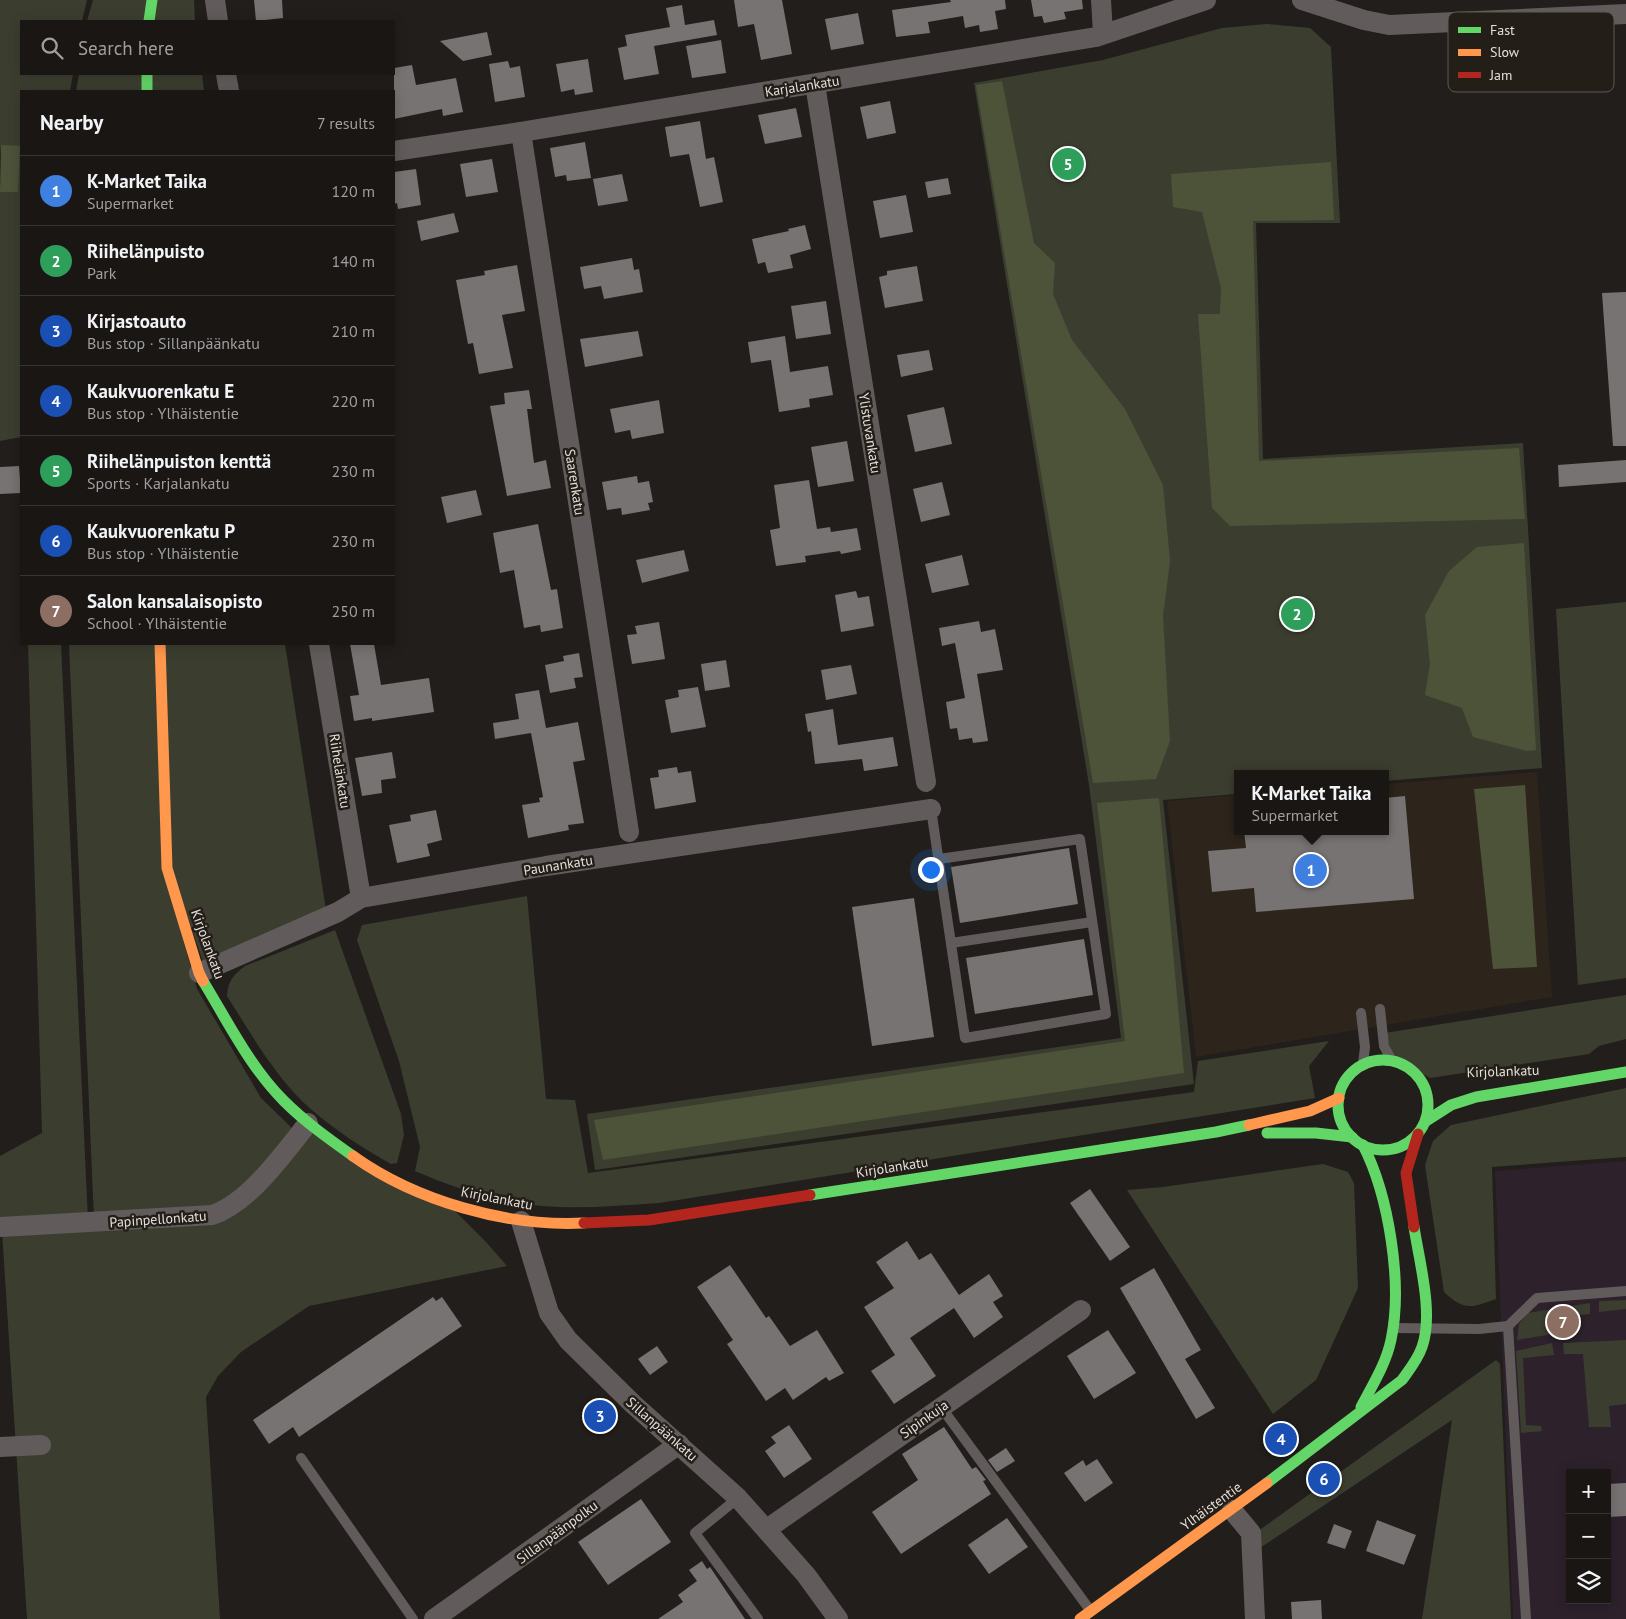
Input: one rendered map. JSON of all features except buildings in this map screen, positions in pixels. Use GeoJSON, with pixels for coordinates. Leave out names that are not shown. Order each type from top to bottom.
{"type":"FeatureCollection","features":[{"type":"Feature","properties":{"kind":"main road"},"geometry":{"type":"LineString","coordinates":[[149,20],[152,0]]}},
{"type":"Feature","properties":{"kind":"main road"},"geometry":{"type":"LineString","coordinates":[[147,75],[147,90]]}},
{"type":"Feature","properties":{"kind":"main road","name":"Kirjolankatu"},"geometry":{"type":"LineString","coordinates":[[160,645],[167,868],[200,973],[251,1061],[283,1100],[308,1123],[359,1160],[423,1193],[470,1210],[521,1221],[569,1224],[649,1220],[1216,1132],[1310,1111],[1339,1098]]}},
{"type":"Feature","properties":{"kind":"main road"},"geometry":{"type":"LineString","coordinates":[[1377,1060],[1392,1061],[1407,1066],[1418,1076],[1426,1090],[1429,1105],[1426,1121],[1418,1134],[1406,1144],[1391,1150],[1377,1150],[1363,1145],[1352,1137],[1343,1126],[1339,1112],[1339,1098],[1343,1084],[1363,1064],[1377,1060]]}},
{"type":"Feature","properties":{"kind":"main road","name":"Kirjolankatu"},"geometry":{"type":"LineString","coordinates":[[1426,1121],[1451,1105],[1476,1097],[1626,1072]]}},
{"type":"Feature","properties":{"kind":"main road"},"geometry":{"type":"LineString","coordinates":[[1418,1076],[1435,1082]]}},
{"type":"Feature","properties":{"kind":"main road","name":"Kirjolankatu"},"geometry":{"type":"LineString","coordinates":[[1467,1088],[1561,1084]]}},
{"type":"Feature","properties":{"kind":"main road","name":"Kirjolankatu"},"geometry":{"type":"LineString","coordinates":[[1216,1132],[1316,1133],[1352,1137]]}},
{"type":"Feature","properties":{"kind":"main road","name":"Ylhäistentie"},"geometry":{"type":"LineString","coordinates":[[1080,1619],[1232,1510],[1402,1380],[1415,1363],[1423,1345],[1426,1309],[1406,1173],[1418,1134]]}},
{"type":"Feature","properties":{"kind":"main road","name":"Ylhäistentie"},"geometry":{"type":"LineString","coordinates":[[1358,1413],[1380,1370],[1393,1328],[1392,1264],[1381,1188],[1375,1168],[1363,1145]]}},
{"type":"Feature","properties":{"kind":"street"},"geometry":{"type":"LineString","coordinates":[[215,0],[218,20]]}},
{"type":"Feature","properties":{"kind":"street"},"geometry":{"type":"LineString","coordinates":[[1101,0],[1103,33]]}},
{"type":"Feature","properties":{"kind":"street","name":"Karjalankatu"},"geometry":{"type":"LineString","coordinates":[[395,151],[815,84],[1096,36],[1206,0]]}},
{"type":"Feature","properties":{"kind":"street"},"geometry":{"type":"LineString","coordinates":[[1302,0],[1364,20],[1389,25],[1448,22]]}},
{"type":"Feature","properties":{"kind":"street"},"geometry":{"type":"LineString","coordinates":[[226,75],[228,90]]}},
{"type":"Feature","properties":{"kind":"street","name":"Ylistuvankatu"},"geometry":{"type":"LineString","coordinates":[[815,84],[926,782]]}},
{"type":"Feature","properties":{"kind":"street","name":"Saarenkatu"},"geometry":{"type":"LineString","coordinates":[[521,132],[629,832]]}},
{"type":"Feature","properties":{"kind":"street","name":"Riihelänkatu"},"geometry":{"type":"LineString","coordinates":[[318,645],[361,898]]}},
{"type":"Feature","properties":{"kind":"street","name":"Paunankatu"},"geometry":{"type":"LineString","coordinates":[[200,973],[338,912],[361,898],[546,866],[931,809]]}},
{"type":"Feature","properties":{"kind":"street","name":"Papinpellonkatu"},"geometry":{"type":"LineString","coordinates":[[0,1227],[200,1218],[222,1212],[258,1181],[308,1123]]}},
{"type":"Feature","properties":{"kind":"street","name":"Sillanpäänkatu"},"geometry":{"type":"LineString","coordinates":[[521,1221],[544,1299],[556,1325],[568,1340],[627,1398],[738,1498],[806,1575],[838,1619]]}},
{"type":"Feature","properties":{"kind":"street","name":"Sipinkuja"},"geometry":{"type":"LineString","coordinates":[[767,1529],[1081,1310]]}},
{"type":"Feature","properties":{"kind":"street","name":"Sillanpäänpolku"},"geometry":{"type":"LineString","coordinates":[[434,1619],[679,1444]]}},
{"type":"Feature","properties":{"kind":"street"},"geometry":{"type":"LineString","coordinates":[[0,1447],[41,1445]]}},
{"type":"Feature","properties":{"kind":"street"},"geometry":{"type":"LineString","coordinates":[[1232,1510],[1251,1533],[1255,1619]]}},
{"type":"Feature","properties":{"kind":"lane"},"geometry":{"type":"LineString","coordinates":[[931,809],[965,1038],[1106,1014],[1080,839],[939,859]]}},
{"type":"Feature","properties":{"kind":"lane"},"geometry":{"type":"LineString","coordinates":[[951,943],[1092,922]]}},
{"type":"Feature","properties":{"kind":"lane"},"geometry":{"type":"LineString","coordinates":[[1380,1009],[1384,1046],[1392,1061]]}},
{"type":"Feature","properties":{"kind":"lane"},"geometry":{"type":"LineString","coordinates":[[1361,1013],[1365,1046],[1363,1064]]}},
{"type":"Feature","properties":{"kind":"lane"},"geometry":{"type":"LineString","coordinates":[[1393,1328],[1479,1329],[1508,1326],[1537,1298],[1626,1291]]}},
{"type":"Feature","properties":{"kind":"lane"},"geometry":{"type":"LineString","coordinates":[[1508,1326],[1526,1619]]}},
{"type":"Feature","properties":{"kind":"lane"},"geometry":{"type":"LineString","coordinates":[[941,1407],[1091,1611]]}},
{"type":"Feature","properties":{"kind":"lane"},"geometry":{"type":"LineString","coordinates":[[302,1458],[413,1619]]}},
{"type":"Feature","properties":{"kind":"lane"},"geometry":{"type":"LineString","coordinates":[[738,1498],[695,1533],[758,1619]]}},
{"type":"Feature","properties":{"kind":"shaded area"},"geometry":{"type":"Polygon","coordinates":[[[1537,772],[1552,997],[1196,1057],[1167,801],[1234,795],[1234,835],[1389,835],[1389,784],[1537,772]]]}},
{"type":"Feature","properties":{"kind":"shaded area"},"geometry":{"type":"Polygon","coordinates":[[[1626,1161],[1626,1619],[1513,1619],[1495,1171],[1626,1161]]]}},
{"type":"Feature","properties":{"kind":"green space"},"geometry":{"type":"Polygon","coordinates":[[[0,0],[87,0],[82,20],[20,20],[20,75],[73,75],[70,90],[20,90],[20,437],[0,441],[0,192],[18,192],[1,145],[0,155],[0,0]]]}},
{"type":"Feature","properties":{"kind":"green space"},"geometry":{"type":"Polygon","coordinates":[[[93,0],[149,0],[146,20],[87,20],[93,0]]]}},
{"type":"Feature","properties":{"kind":"green space"},"geometry":{"type":"Polygon","coordinates":[[[156,0],[194,0],[195,20],[153,20],[156,0]]]}},
{"type":"Feature","properties":{"kind":"green space"},"geometry":{"type":"Polygon","coordinates":[[[1267,24],[1310,28],[1331,47],[1340,223],[1256,223],[1263,459],[1523,443],[1542,768],[1389,781],[1389,770],[1234,770],[1234,794],[1163,800],[1194,1084],[595,1170],[587,1114],[1121,1038],[1089,785],[974,83],[1103,60],[1222,28],[1267,24]]]}},
{"type":"Feature","properties":{"kind":"green space"},"geometry":{"type":"Polygon","coordinates":[[[79,75],[144,75],[144,90],[76,90],[79,75]]]}},
{"type":"Feature","properties":{"kind":"green space"},"geometry":{"type":"Polygon","coordinates":[[[150,75],[202,75],[204,90],[151,90],[150,75]]]}},
{"type":"Feature","properties":{"kind":"green space"},"geometry":{"type":"Polygon","coordinates":[[[1002,81],[1034,243],[1055,263],[1053,294],[1072,340],[1125,409],[1163,485],[1170,561],[1163,616],[1170,741],[1156,779],[1093,783],[976,85],[1002,81]]]}},
{"type":"Feature","properties":{"kind":"green space"},"geometry":{"type":"Polygon","coordinates":[[[1,145],[20,146],[18,192],[0,192],[1,145]]]}},
{"type":"Feature","properties":{"kind":"green space"},"geometry":{"type":"Polygon","coordinates":[[[1331,162],[1334,220],[1253,221],[1259,461],[1519,448],[1525,519],[1230,526],[1212,508],[1198,314],[1220,314],[1221,288],[1202,212],[1173,207],[1171,174],[1331,162]]]}},
{"type":"Feature","properties":{"kind":"green space"},"geometry":{"type":"Polygon","coordinates":[[[1524,543],[1536,750],[1527,751],[1473,737],[1462,708],[1425,695],[1430,664],[1425,615],[1449,571],[1477,547],[1524,543]]]}},
{"type":"Feature","properties":{"kind":"green space"},"geometry":{"type":"Polygon","coordinates":[[[1626,602],[1626,978],[1578,985],[1556,609],[1626,602]]]}},
{"type":"Feature","properties":{"kind":"green space"},"geometry":{"type":"Polygon","coordinates":[[[28,645],[61,645],[88,1220],[0,1224],[0,1156],[42,1133],[28,645]]]}},
{"type":"Feature","properties":{"kind":"green space"},"geometry":{"type":"Polygon","coordinates":[[[69,645],[155,645],[163,868],[197,989],[261,1098],[297,1133],[216,1211],[94,1219],[69,645]]]}},
{"type":"Feature","properties":{"kind":"green space"},"geometry":{"type":"Polygon","coordinates":[[[163,645],[285,645],[326,910],[204,965],[171,868],[163,645]]]}},
{"type":"Feature","properties":{"kind":"green space"},"geometry":{"type":"Polygon","coordinates":[[[1525,785],[1537,967],[1493,969],[1474,789],[1525,785]]]}},
{"type":"Feature","properties":{"kind":"green space"},"geometry":{"type":"Polygon","coordinates":[[[1159,798],[1184,1073],[603,1160],[594,1120],[1125,1041],[1097,803],[1159,798]]]}},
{"type":"Feature","properties":{"kind":"green space"},"geometry":{"type":"Polygon","coordinates":[[[527,896],[546,1099],[575,1100],[588,1173],[1194,1092],[1198,1061],[1329,1041],[1309,1066],[1315,1098],[659,1203],[552,1207],[517,1203],[465,1190],[415,1171],[420,1147],[399,1061],[357,940],[362,925],[527,896]]]}},
{"type":"Feature","properties":{"kind":"green space"},"geometry":{"type":"Polygon","coordinates":[[[335,930],[401,1114],[404,1135],[397,1163],[391,1164],[350,1139],[321,1118],[299,1098],[265,1056],[227,996],[232,979],[245,966],[335,930]]]}},
{"type":"Feature","properties":{"kind":"green space"},"geometry":{"type":"Polygon","coordinates":[[[1626,995],[1626,1039],[1599,1046],[1589,1054],[1430,1078],[1394,1058],[1385,1033],[1626,995]]]}},
{"type":"Feature","properties":{"kind":"green space"},"geometry":{"type":"Polygon","coordinates":[[[1626,1088],[1626,1157],[1492,1167],[1496,1299],[1468,1306],[1457,1302],[1444,1292],[1425,1165],[1433,1141],[1451,1125],[1626,1088]]]}},
{"type":"Feature","properties":{"kind":"green space"},"geometry":{"type":"Polygon","coordinates":[[[306,1128],[452,1208],[507,1266],[309,1306],[241,1352],[218,1376],[206,1397],[220,1619],[27,1619],[2,1231],[224,1220],[306,1128]]]}},
{"type":"Feature","properties":{"kind":"green space"},"geometry":{"type":"Polygon","coordinates":[[[1323,1164],[1348,1172],[1354,1183],[1358,1288],[1316,1380],[1273,1414],[1127,1190],[1163,1187],[1323,1164]]]}},
{"type":"Feature","properties":{"kind":"green space"},"geometry":{"type":"Polygon","coordinates":[[[1626,1300],[1626,1309],[1599,1312],[1599,1301],[1626,1300]]]}},
{"type":"Feature","properties":{"kind":"green space"},"geometry":{"type":"Polygon","coordinates":[[[1590,1303],[1590,1314],[1554,1318],[1553,1334],[1517,1340],[1519,1324],[1528,1313],[1590,1303]]]}},
{"type":"Feature","properties":{"kind":"green space"},"geometry":{"type":"Polygon","coordinates":[[[1626,1340],[1626,1404],[1609,1406],[1611,1427],[1589,1427],[1583,1354],[1564,1354],[1563,1343],[1626,1340]]]}},
{"type":"Feature","properties":{"kind":"green space"},"geometry":{"type":"Polygon","coordinates":[[[1552,1343],[1554,1355],[1523,1358],[1526,1425],[1541,1426],[1542,1431],[1521,1433],[1516,1351],[1552,1343]]]}},
{"type":"Feature","properties":{"kind":"green space"},"geometry":{"type":"Polygon","coordinates":[[[1496,1360],[1500,1364],[1511,1619],[1422,1619],[1452,1420],[1257,1550],[1254,1534],[1496,1360]]]}},
{"type":"Feature","properties":{"kind":"traffic: fast"},"geometry":{"type":"LineString","coordinates":[[149,20],[152,0]]}},
{"type":"Feature","properties":{"kind":"traffic: fast"},"geometry":{"type":"LineString","coordinates":[[147,75],[147,90]]}},
{"type":"Feature","properties":{"kind":"traffic: fast"},"geometry":{"type":"LineString","coordinates":[[203,981],[240,1044],[272,1088],[300,1116],[353,1156]]}},
{"type":"Feature","properties":{"kind":"traffic: fast"},"geometry":{"type":"LineString","coordinates":[[1383,1060],[1400,1064],[1415,1073],[1424,1088],[1428,1105],[1424,1122],[1415,1137],[1400,1146],[1383,1150],[1366,1146],[1351,1137],[1342,1122],[1338,1105],[1342,1088],[1351,1073],[1366,1064],[1383,1060]]}},
{"type":"Feature","properties":{"kind":"traffic: fast"},"geometry":{"type":"LineString","coordinates":[[1426,1121],[1451,1105],[1476,1097],[1626,1072]]}},
{"type":"Feature","properties":{"kind":"traffic: fast"},"geometry":{"type":"LineString","coordinates":[[810,1195],[1216,1132],[1249,1125]]}},
{"type":"Feature","properties":{"kind":"traffic: fast"},"geometry":{"type":"LineString","coordinates":[[1267,1133],[1316,1133],[1352,1137]]}},
{"type":"Feature","properties":{"kind":"traffic: fast"},"geometry":{"type":"LineString","coordinates":[[1361,1407],[1389,1349],[1394,1318],[1395,1293],[1394,1267],[1386,1214],[1380,1189],[1363,1145]]}},
{"type":"Feature","properties":{"kind":"traffic: fast"},"geometry":{"type":"LineString","coordinates":[[1267,1483],[1402,1380],[1416,1360],[1422,1347],[1427,1319],[1424,1287],[1414,1227]]}},
{"type":"Feature","properties":{"kind":"traffic: slow"},"geometry":{"type":"LineString","coordinates":[[160,645],[167,868],[203,981]]}},
{"type":"Feature","properties":{"kind":"traffic: slow"},"geometry":{"type":"LineString","coordinates":[[1249,1125],[1310,1111],[1339,1098]]}},
{"type":"Feature","properties":{"kind":"traffic: slow"},"geometry":{"type":"LineString","coordinates":[[353,1156],[405,1186],[463,1208],[524,1221],[584,1223]]}},
{"type":"Feature","properties":{"kind":"traffic: slow"},"geometry":{"type":"LineString","coordinates":[[1080,1619],[1267,1483]]}},
{"type":"Feature","properties":{"kind":"traffic: jam"},"geometry":{"type":"LineString","coordinates":[[1414,1227],[1406,1173],[1418,1134]]}},
{"type":"Feature","properties":{"kind":"traffic: jam"},"geometry":{"type":"LineString","coordinates":[[584,1223],[649,1220],[810,1195]]}},
{"type":"Feature","properties":{"kind":"place","name":"Riihelänpuiston kenttä"},"geometry":{"type":"Point","coordinates":[1068,164]}},
{"type":"Feature","properties":{"kind":"place","name":"Riihelänpuisto"},"geometry":{"type":"Point","coordinates":[1297,614]}},
{"type":"Feature","properties":{"kind":"place","name":"K-Market Taika"},"geometry":{"type":"Point","coordinates":[1311,870]}},
{"type":"Feature","properties":{"kind":"place","name":"Salon kansalaisopisto"},"geometry":{"type":"Point","coordinates":[1563,1322]}},
{"type":"Feature","properties":{"kind":"place","name":"Kirjastoauto"},"geometry":{"type":"Point","coordinates":[600,1416]}},
{"type":"Feature","properties":{"kind":"place","name":"Kaukvuorenkatu E"},"geometry":{"type":"Point","coordinates":[1281,1439]}},
{"type":"Feature","properties":{"kind":"place","name":"Kaukvuorenkatu P"},"geometry":{"type":"Point","coordinates":[1324,1479]}}]}
